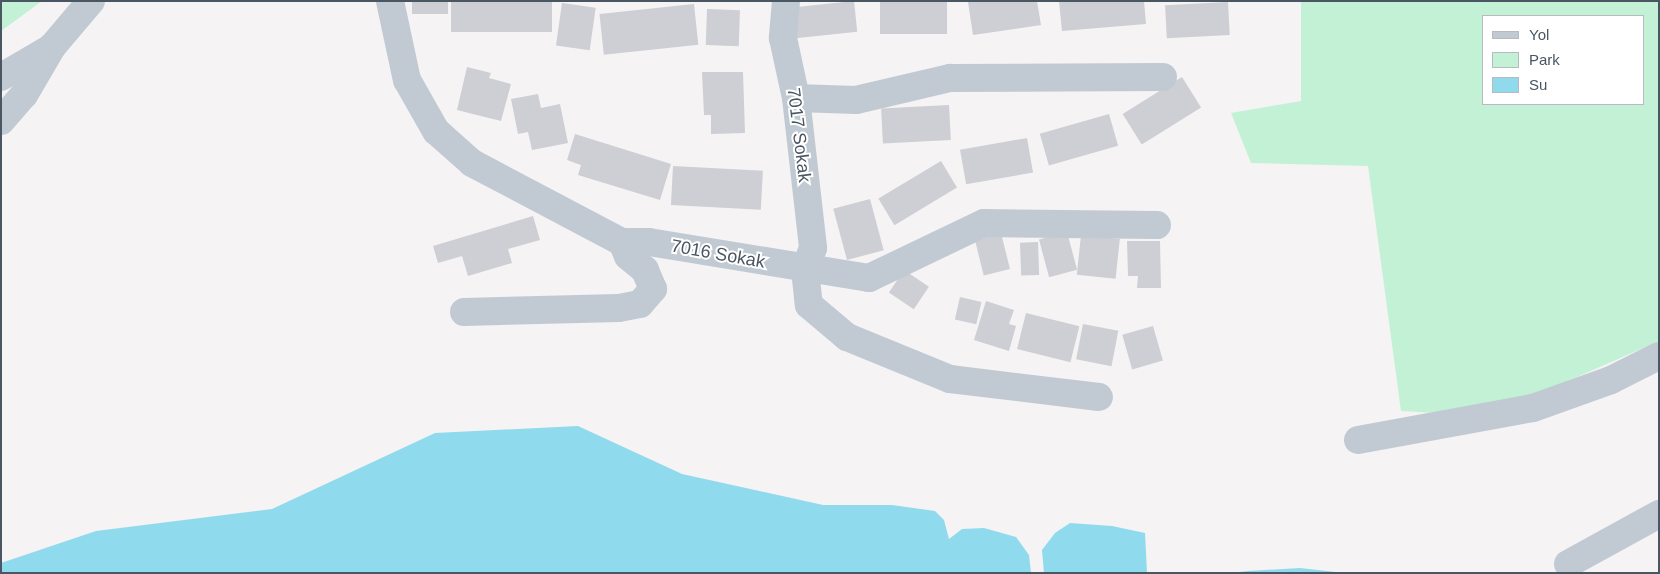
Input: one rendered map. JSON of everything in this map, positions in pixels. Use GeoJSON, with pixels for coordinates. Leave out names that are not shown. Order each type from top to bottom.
{"type":"FeatureCollection","features":[{"type":"Feature","properties":{"kind":"street"},"geometry":{"type":"LineString","coordinates":[[1,121],[24,95],[52,47],[91,1]]}},
{"type":"Feature","properties":{"kind":"street","name":"7016 Sokak"},"geometry":{"type":"LineString","coordinates":[[390,1],[407,80],[436,131],[472,162],[622,242],[650,242],[805,269],[869,278],[984,223],[1157,225]]}},
{"type":"Feature","properties":{"kind":"street","name":"7017 Sokak"},"geometry":{"type":"LineString","coordinates":[[786,1],[783,38],[796,98],[813,248],[805,269]]}},
{"type":"Feature","properties":{"kind":"street"},"geometry":{"type":"LineString","coordinates":[[1,77],[52,47]]}},
{"type":"Feature","properties":{"kind":"street"},"geometry":{"type":"LineString","coordinates":[[796,98],[856,100],[950,78],[1163,77]]}},
{"type":"Feature","properties":{"kind":"street"},"geometry":{"type":"LineString","coordinates":[[464,312],[619,308],[640,304],[653,289],[645,270],[628,256],[622,242]]}},
{"type":"Feature","properties":{"kind":"street"},"geometry":{"type":"LineString","coordinates":[[805,269],[809,305],[847,337],[950,379],[1099,397]]}},
{"type":"Feature","properties":{"kind":"street"},"geometry":{"type":"LineString","coordinates":[[1358,440],[1532,408],[1611,380],[1659,356]]}},
{"type":"Feature","properties":{"kind":"street"},"geometry":{"type":"LineString","coordinates":[[1568,564],[1659,514]]}},
{"type":"Feature","properties":{"kind":"green space"},"geometry":{"type":"Polygon","coordinates":[[[1,1],[42,1],[1,31],[1,1]]]}},
{"type":"Feature","properties":{"kind":"green space"},"geometry":{"type":"Polygon","coordinates":[[[1301,1],[1659,1],[1659,341],[1488,416],[1401,411],[1368,166],[1251,163],[1231,113],[1301,101],[1301,1]]]}},
{"type":"Feature","properties":{"kind":"water"},"geometry":{"type":"Polygon","coordinates":[[[578,426],[682,474],[823,505],[892,505],[935,511],[944,520],[949,539],[962,529],[984,528],[1016,537],[1029,555],[1031,573],[1,573],[1,563],[96,531],[272,509],[435,433],[578,426]]]}},
{"type":"Feature","properties":{"kind":"water"},"geometry":{"type":"Polygon","coordinates":[[[1070,523],[1112,526],[1145,533],[1147,573],[1044,573],[1042,550],[1055,533],[1070,523]]]}},
{"type":"Feature","properties":{"kind":"water"},"geometry":{"type":"Polygon","coordinates":[[[1300,568],[1345,573],[1229,573],[1248,571],[1300,568]]]}},
{"type":"Feature","properties":{"kind":"building"},"geometry":{"type":"Polygon","coordinates":[[[412,1],[448,1],[448,14],[412,14],[412,1]]]}},
{"type":"Feature","properties":{"kind":"building"},"geometry":{"type":"Polygon","coordinates":[[[451,1],[552,1],[552,32],[451,32],[451,1]]]}},
{"type":"Feature","properties":{"kind":"building"},"geometry":{"type":"Polygon","coordinates":[[[854,1],[857,32],[791,39],[787,8],[854,1]]]}},
{"type":"Feature","properties":{"kind":"building"},"geometry":{"type":"Polygon","coordinates":[[[880,1],[947,1],[947,34],[880,34],[880,1]]]}},
{"type":"Feature","properties":{"kind":"building"},"geometry":{"type":"Polygon","coordinates":[[[1037,1],[1041,25],[973,35],[968,2],[1037,1]]]}},
{"type":"Feature","properties":{"kind":"building"},"geometry":{"type":"Polygon","coordinates":[[[1059,1],[1144,1],[1146,24],[1062,31],[1059,1]]]}},
{"type":"Feature","properties":{"kind":"building"},"geometry":{"type":"Polygon","coordinates":[[[1228,2],[1230,35],[1167,38],[1165,5],[1228,2]]]}},
{"type":"Feature","properties":{"kind":"building"},"geometry":{"type":"Polygon","coordinates":[[[562,3],[596,8],[590,50],[556,46],[562,3]]]}},
{"type":"Feature","properties":{"kind":"building"},"geometry":{"type":"Polygon","coordinates":[[[694,4],[698,45],[604,55],[600,14],[694,4]]]}},
{"type":"Feature","properties":{"kind":"building"},"geometry":{"type":"Polygon","coordinates":[[[707,9],[740,10],[739,46],[706,45],[707,9]]]}},
{"type":"Feature","properties":{"kind":"building"},"geometry":{"type":"Polygon","coordinates":[[[467,67],[491,73],[489,78],[511,84],[501,121],[457,110],[467,67]]]}},
{"type":"Feature","properties":{"kind":"building"},"geometry":{"type":"Polygon","coordinates":[[[702,72],[743,72],[745,133],[711,134],[711,115],[704,115],[702,72]]]}},
{"type":"Feature","properties":{"kind":"building"},"geometry":{"type":"Polygon","coordinates":[[[1182,77],[1201,108],[1142,145],[1123,114],[1182,77]]]}},
{"type":"Feature","properties":{"kind":"building"},"geometry":{"type":"Polygon","coordinates":[[[538,94],[541,108],[560,104],[568,143],[532,150],[528,132],[518,134],[511,99],[538,94]]]}},
{"type":"Feature","properties":{"kind":"building"},"geometry":{"type":"Polygon","coordinates":[[[949,105],[951,140],[883,144],[881,109],[949,105]]]}},
{"type":"Feature","properties":{"kind":"building"},"geometry":{"type":"Polygon","coordinates":[[[1109,114],[1118,146],[1049,166],[1040,134],[1109,114]]]}},
{"type":"Feature","properties":{"kind":"building"},"geometry":{"type":"Polygon","coordinates":[[[575,134],[671,164],[660,200],[578,175],[581,165],[567,160],[575,134]]]}},
{"type":"Feature","properties":{"kind":"building"},"geometry":{"type":"Polygon","coordinates":[[[1027,138],[1033,172],[966,184],[960,150],[1027,138]]]}},
{"type":"Feature","properties":{"kind":"building"},"geometry":{"type":"Polygon","coordinates":[[[941,161],[957,188],[894,225],[878,199],[941,161]]]}},
{"type":"Feature","properties":{"kind":"building"},"geometry":{"type":"Polygon","coordinates":[[[673,166],[763,171],[761,210],[671,205],[673,166]]]}},
{"type":"Feature","properties":{"kind":"building"},"geometry":{"type":"Polygon","coordinates":[[[870,199],[884,250],[847,260],[833,209],[870,199]]]}},
{"type":"Feature","properties":{"kind":"building"},"geometry":{"type":"Polygon","coordinates":[[[533,216],[540,240],[508,249],[512,263],[468,276],[462,256],[438,263],[433,246],[533,216]]]}},
{"type":"Feature","properties":{"kind":"building"},"geometry":{"type":"Polygon","coordinates":[[[1067,232],[1077,270],[1049,277],[1039,240],[1067,232]]]}},
{"type":"Feature","properties":{"kind":"building"},"geometry":{"type":"Polygon","coordinates":[[[1001,233],[1010,269],[984,275],[975,240],[1001,233]]]}},
{"type":"Feature","properties":{"kind":"building"},"geometry":{"type":"Polygon","coordinates":[[[1081,235],[1120,239],[1116,279],[1077,275],[1081,235]]]}},
{"type":"Feature","properties":{"kind":"building"},"geometry":{"type":"Polygon","coordinates":[[[1127,241],[1160,241],[1161,288],[1137,288],[1138,276],[1128,276],[1127,241]]]}},
{"type":"Feature","properties":{"kind":"building"},"geometry":{"type":"Polygon","coordinates":[[[1038,242],[1039,275],[1021,276],[1020,243],[1038,242]]]}},
{"type":"Feature","properties":{"kind":"building"},"geometry":{"type":"Polygon","coordinates":[[[904,270],[929,287],[914,309],[889,292],[904,270]]]}},
{"type":"Feature","properties":{"kind":"building"},"geometry":{"type":"Polygon","coordinates":[[[960,297],[981,302],[976,324],[955,319],[960,297]]]}},
{"type":"Feature","properties":{"kind":"building"},"geometry":{"type":"Polygon","coordinates":[[[986,301],[1014,310],[1009,324],[1016,326],[1009,351],[974,340],[986,301]]]}},
{"type":"Feature","properties":{"kind":"building"},"geometry":{"type":"Polygon","coordinates":[[[1026,313],[1079,326],[1070,362],[1017,349],[1026,313]]]}},
{"type":"Feature","properties":{"kind":"building"},"geometry":{"type":"Polygon","coordinates":[[[1083,324],[1118,331],[1111,366],[1076,359],[1083,324]]]}},
{"type":"Feature","properties":{"kind":"building"},"geometry":{"type":"Polygon","coordinates":[[[1153,326],[1163,361],[1132,369],[1122,335],[1153,326]]]}}]}
